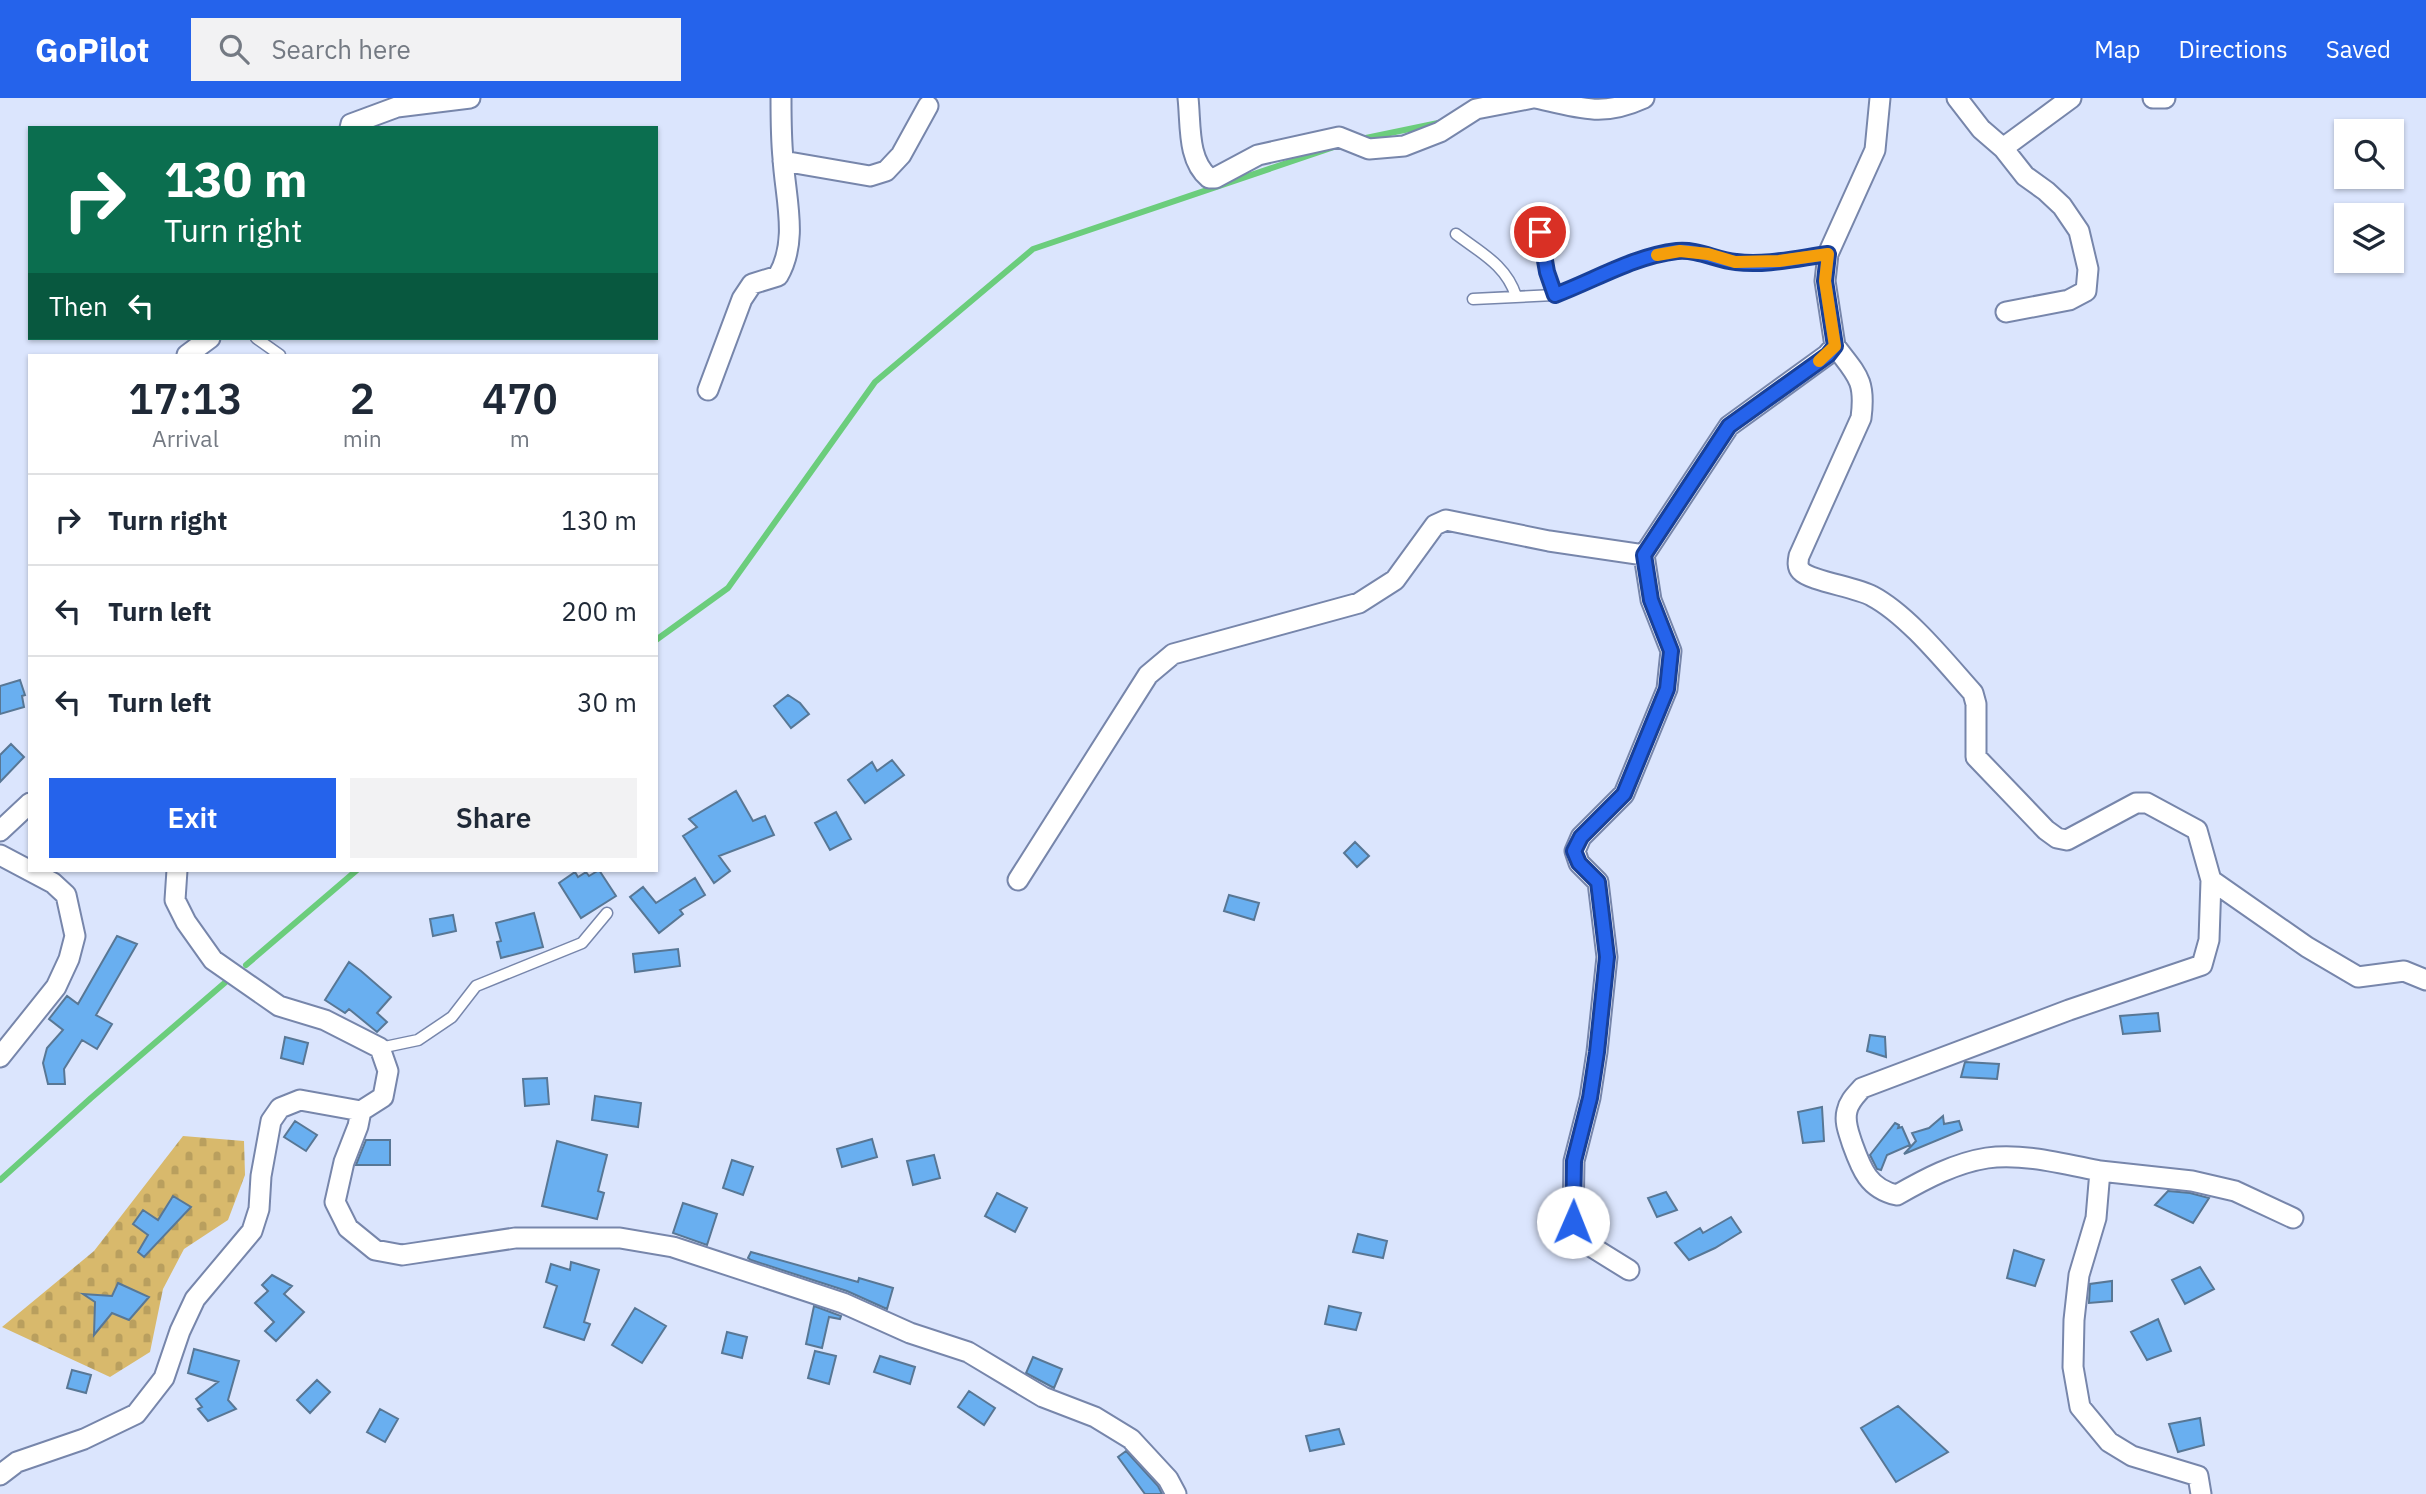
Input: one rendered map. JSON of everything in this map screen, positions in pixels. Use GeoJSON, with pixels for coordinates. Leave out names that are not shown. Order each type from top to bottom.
{"type":"FeatureCollection","features":[{"type":"Feature","properties":{"kind":"street"},"geometry":{"type":"LineString","coordinates":[[350,126],[397,107],[470,98]]}},
{"type":"Feature","properties":{"kind":"street"},"geometry":{"type":"LineString","coordinates":[[708,390],[742,299],[752,284],[778,276],[785,264],[789,248],[789,197],[783,161],[781,98]]}},
{"type":"Feature","properties":{"kind":"street"},"geometry":{"type":"LineString","coordinates":[[1188,98],[1196,160],[1209,178],[1215,178],[1258,155],[1339,137],[1369,149],[1404,146],[1440,132],[1476,109],[1534,98],[1596,111],[1622,108],[1644,98]]}},
{"type":"Feature","properties":{"kind":"street"},"geometry":{"type":"LineString","coordinates":[[1880,98],[1875,150],[1828,254],[1825,281],[1835,346],[1861,379],[1864,397],[1861,418],[1799,556],[1798,564],[1801,571],[1809,577],[1856,588],[1875,597],[1916,631],[1973,693],[1976,704],[1976,757],[2046,830],[2057,838],[2067,840],[2136,803],[2147,803],[2197,830],[2211,880],[2209,940],[2202,965],[2069,1010],[1862,1088],[1852,1099],[1846,1112],[1846,1125],[1862,1172],[1878,1188],[1897,1195],[1956,1166],[1989,1158],[2019,1158],[2100,1171],[2192,1181],[2235,1191],[2293,1218]]}},
{"type":"Feature","properties":{"kind":"street"},"geometry":{"type":"LineString","coordinates":[[1957,98],[1982,130],[2003,148],[2025,176],[2062,206],[2079,231],[2088,269],[2086,292],[2069,300],[2006,312]]}},
{"type":"Feature","properties":{"kind":"street"},"geometry":{"type":"LineString","coordinates":[[2003,148],[2071,98]]}},
{"type":"Feature","properties":{"kind":"street"},"geometry":{"type":"LineString","coordinates":[[2153,98],[2165,98]]}},
{"type":"Feature","properties":{"kind":"street"},"geometry":{"type":"LineString","coordinates":[[783,161],[870,176],[886,171],[901,155],[928,106]]}},
{"type":"Feature","properties":{"kind":"street"},"geometry":{"type":"LineString","coordinates":[[188,354],[207,340]]}},
{"type":"Feature","properties":{"kind":"street"},"geometry":{"type":"LineString","coordinates":[[1629,1270],[1579,1239],[1573,1222],[1574,1161],[1590,1098],[1607,957],[1598,882],[1579,863],[1574,851],[1581,837],[1624,794],[1667,689],[1671,651],[1651,600],[1644,555],[1729,426],[1828,355],[1835,346]]}},
{"type":"Feature","properties":{"kind":"street"},"geometry":{"type":"LineString","coordinates":[[1018,880],[1148,675],[1173,654],[1359,603],[1395,580],[1435,526],[1446,520],[1549,541],[1644,555]]}},
{"type":"Feature","properties":{"kind":"street"},"geometry":{"type":"LineString","coordinates":[[0,831],[28,805]]}},
{"type":"Feature","properties":{"kind":"street"},"geometry":{"type":"LineString","coordinates":[[0,855],[28,870]]}},
{"type":"Feature","properties":{"kind":"street"},"geometry":{"type":"LineString","coordinates":[[0,1057],[56,988],[69,959],[75,936],[66,895],[53,883],[32,872]]}},
{"type":"Feature","properties":{"kind":"street"},"geometry":{"type":"LineString","coordinates":[[0,1475],[17,1462],[84,1439],[136,1413],[164,1378],[180,1331],[195,1299],[252,1231],[259,1209],[261,1176],[271,1121],[280,1108],[300,1100],[360,1111],[383,1097],[388,1071],[380,1048],[325,1020],[279,1006],[213,960],[186,922],[175,900],[177,872]]}},
{"type":"Feature","properties":{"kind":"street"},"geometry":{"type":"LineString","coordinates":[[2211,880],[2307,947],[2358,977],[2404,971],[2426,980]]}},
{"type":"Feature","properties":{"kind":"street"},"geometry":{"type":"LineString","coordinates":[[360,1111],[335,1202],[348,1228],[375,1250],[402,1255],[484,1242],[540,1238],[620,1238],[673,1247],[843,1303],[910,1333],[968,1352],[1043,1397],[1095,1417],[1131,1439],[1168,1479],[1176,1494]]}},
{"type":"Feature","properties":{"kind":"street"},"geometry":{"type":"LineString","coordinates":[[2100,1171],[2096,1218],[2079,1275],[2074,1320],[2073,1376],[2080,1407],[2109,1442],[2132,1456],[2198,1476],[2201,1494]]}},
{"type":"Feature","properties":{"kind":"lane"},"geometry":{"type":"LineString","coordinates":[[1540,232],[1547,272],[1555,295]]}},
{"type":"Feature","properties":{"kind":"lane"},"geometry":{"type":"LineString","coordinates":[[1456,234],[1503,270],[1512,282],[1516,296]]}},
{"type":"Feature","properties":{"kind":"lane"},"geometry":{"type":"LineString","coordinates":[[1473,299],[1555,295],[1646,257],[1680,251],[1708,254],[1735,262],[1779,261],[1828,254]]}},
{"type":"Feature","properties":{"kind":"lane"},"geometry":{"type":"LineString","coordinates":[[260,340],[279,354]]}},
{"type":"Feature","properties":{"kind":"lane"},"geometry":{"type":"LineString","coordinates":[[380,1048],[418,1040],[453,1017],[476,986],[582,943],[607,913]]}},
{"type":"Feature","properties":{"kind":"green space"},"geometry":{"type":"Polygon","coordinates":[[[183,1136],[244,1141],[245,1175],[228,1220],[184,1249],[163,1289],[150,1352],[110,1377],[2,1327],[94,1251],[183,1136]]]}},
{"type":"Feature","properties":{"kind":"building"},"geometry":{"type":"Polygon","coordinates":[[[20,680],[25,695],[22,696],[24,707],[0,714],[0,686],[20,680]]]}},
{"type":"Feature","properties":{"kind":"building"},"geometry":{"type":"Polygon","coordinates":[[[788,695],[800,703],[809,714],[791,728],[774,706],[788,695]]]}},
{"type":"Feature","properties":{"kind":"building"},"geometry":{"type":"Polygon","coordinates":[[[11,744],[24,757],[0,782],[0,755],[11,744]]]}},
{"type":"Feature","properties":{"kind":"building"},"geometry":{"type":"Polygon","coordinates":[[[892,760],[904,775],[865,803],[848,780],[872,762],[877,771],[892,760]]]}},
{"type":"Feature","properties":{"kind":"building"},"geometry":{"type":"Polygon","coordinates":[[[736,791],[753,821],[765,816],[774,835],[719,856],[730,871],[714,883],[683,836],[697,827],[689,819],[736,791]]]}},
{"type":"Feature","properties":{"kind":"building"},"geometry":{"type":"Polygon","coordinates":[[[836,812],[851,839],[830,850],[815,823],[836,812]]]}},
{"type":"Feature","properties":{"kind":"building"},"geometry":{"type":"Polygon","coordinates":[[[1355,842],[1369,856],[1357,867],[1344,853],[1355,842]]]}},
{"type":"Feature","properties":{"kind":"building"},"geometry":{"type":"Polygon","coordinates":[[[575,872],[578,877],[586,872],[589,876],[600,872],[616,896],[581,918],[559,883],[575,872]]]}},
{"type":"Feature","properties":{"kind":"building"},"geometry":{"type":"Polygon","coordinates":[[[695,878],[705,895],[680,910],[683,914],[659,933],[630,897],[643,887],[656,903],[695,878]]]}},
{"type":"Feature","properties":{"kind":"building"},"geometry":{"type":"Polygon","coordinates":[[[1229,895],[1259,903],[1254,920],[1224,911],[1229,895]]]}},
{"type":"Feature","properties":{"kind":"building"},"geometry":{"type":"Polygon","coordinates":[[[534,913],[543,947],[501,958],[497,942],[501,941],[496,923],[534,913]]]}},
{"type":"Feature","properties":{"kind":"building"},"geometry":{"type":"Polygon","coordinates":[[[453,915],[456,931],[433,936],[430,919],[453,915]]]}},
{"type":"Feature","properties":{"kind":"building"},"geometry":{"type":"Polygon","coordinates":[[[117,936],[137,944],[96,1015],[112,1024],[97,1049],[82,1040],[64,1069],[65,1084],[48,1084],[43,1063],[47,1048],[63,1030],[49,1019],[67,996],[78,1004],[117,936]]]}},
{"type":"Feature","properties":{"kind":"building"},"geometry":{"type":"Polygon","coordinates":[[[678,949],[680,966],[635,972],[633,954],[678,949]]]}},
{"type":"Feature","properties":{"kind":"building"},"geometry":{"type":"Polygon","coordinates":[[[349,962],[391,997],[377,1013],[387,1022],[377,1032],[349,1009],[345,1013],[325,1000],[349,962]]]}},
{"type":"Feature","properties":{"kind":"building"},"geometry":{"type":"Polygon","coordinates":[[[2158,1013],[2160,1031],[2123,1034],[2120,1016],[2158,1013]]]}},
{"type":"Feature","properties":{"kind":"building"},"geometry":{"type":"Polygon","coordinates":[[[1870,1035],[1885,1037],[1886,1057],[1867,1051],[1870,1035]]]}},
{"type":"Feature","properties":{"kind":"building"},"geometry":{"type":"Polygon","coordinates":[[[285,1037],[308,1043],[303,1064],[281,1058],[285,1037]]]}},
{"type":"Feature","properties":{"kind":"building"},"geometry":{"type":"Polygon","coordinates":[[[1965,1062],[1999,1064],[1997,1079],[1961,1077],[1965,1062]]]}},
{"type":"Feature","properties":{"kind":"building"},"geometry":{"type":"Polygon","coordinates":[[[547,1078],[549,1104],[525,1106],[523,1079],[547,1078]]]}},
{"type":"Feature","properties":{"kind":"building"},"geometry":{"type":"Polygon","coordinates":[[[595,1096],[641,1103],[638,1127],[592,1120],[595,1096]]]}},
{"type":"Feature","properties":{"kind":"building"},"geometry":{"type":"Polygon","coordinates":[[[1822,1107],[1824,1141],[1803,1143],[1798,1112],[1822,1107]]]}},
{"type":"Feature","properties":{"kind":"building"},"geometry":{"type":"Polygon","coordinates":[[[1943,1116],[1944,1124],[1959,1121],[1962,1130],[1904,1154],[1916,1141],[1912,1133],[1929,1128],[1943,1116]]]}},
{"type":"Feature","properties":{"kind":"building"},"geometry":{"type":"Polygon","coordinates":[[[295,1121],[317,1135],[306,1151],[284,1137],[295,1121]]]}},
{"type":"Feature","properties":{"kind":"building"},"geometry":{"type":"Polygon","coordinates":[[[1895,1123],[1899,1125],[1898,1128],[1902,1127],[1910,1145],[1887,1155],[1881,1170],[1877,1169],[1870,1155],[1895,1123]]]}},
{"type":"Feature","properties":{"kind":"building"},"geometry":{"type":"Polygon","coordinates":[[[872,1139],[877,1157],[842,1167],[837,1149],[872,1139]]]}},
{"type":"Feature","properties":{"kind":"building"},"geometry":{"type":"Polygon","coordinates":[[[366,1140],[390,1140],[390,1165],[356,1165],[366,1140]]]}},
{"type":"Feature","properties":{"kind":"building"},"geometry":{"type":"Polygon","coordinates":[[[557,1141],[607,1155],[598,1191],[604,1193],[597,1219],[542,1206],[557,1141]]]}},
{"type":"Feature","properties":{"kind":"building"},"geometry":{"type":"Polygon","coordinates":[[[934,1155],[940,1178],[913,1185],[907,1161],[934,1155]]]}},
{"type":"Feature","properties":{"kind":"building"},"geometry":{"type":"Polygon","coordinates":[[[732,1160],[753,1167],[743,1195],[723,1188],[732,1160]]]}},
{"type":"Feature","properties":{"kind":"building"},"geometry":{"type":"Polygon","coordinates":[[[2168,1191],[2209,1198],[2193,1223],[2155,1205],[2168,1191]]]}},
{"type":"Feature","properties":{"kind":"building"},"geometry":{"type":"Polygon","coordinates":[[[1666,1192],[1677,1210],[1657,1217],[1648,1198],[1666,1192]]]}},
{"type":"Feature","properties":{"kind":"building"},"geometry":{"type":"Polygon","coordinates":[[[997,1193],[1027,1208],[1015,1232],[985,1216],[997,1193]]]}},
{"type":"Feature","properties":{"kind":"building"},"geometry":{"type":"Polygon","coordinates":[[[173,1196],[191,1207],[144,1257],[138,1252],[148,1235],[133,1224],[143,1210],[158,1220],[173,1196]]]}},
{"type":"Feature","properties":{"kind":"building"},"geometry":{"type":"Polygon","coordinates":[[[683,1203],[717,1214],[707,1245],[673,1233],[683,1203]]]}},
{"type":"Feature","properties":{"kind":"building"},"geometry":{"type":"Polygon","coordinates":[[[1731,1217],[1741,1232],[1715,1248],[1689,1260],[1675,1243],[1700,1228],[1703,1233],[1731,1217]]]}},
{"type":"Feature","properties":{"kind":"building"},"geometry":{"type":"Polygon","coordinates":[[[1358,1234],[1387,1241],[1383,1258],[1353,1252],[1358,1234]]]}},
{"type":"Feature","properties":{"kind":"building"},"geometry":{"type":"Polygon","coordinates":[[[2014,1250],[2044,1260],[2035,1286],[2007,1278],[2014,1250]]]}},
{"type":"Feature","properties":{"kind":"building"},"geometry":{"type":"Polygon","coordinates":[[[751,1252],[858,1282],[859,1278],[893,1288],[887,1309],[847,1291],[751,1260],[748,1258],[751,1252]]]}},
{"type":"Feature","properties":{"kind":"building"},"geometry":{"type":"Polygon","coordinates":[[[571,1262],[599,1270],[584,1322],[590,1324],[584,1340],[544,1327],[557,1286],[546,1282],[551,1264],[570,1270],[571,1262]]]}},
{"type":"Feature","properties":{"kind":"building"},"geometry":{"type":"Polygon","coordinates":[[[2200,1267],[2214,1289],[2185,1304],[2172,1280],[2200,1267]]]}},
{"type":"Feature","properties":{"kind":"building"},"geometry":{"type":"Polygon","coordinates":[[[272,1275],[292,1286],[284,1294],[304,1312],[276,1341],[265,1331],[274,1322],[255,1303],[268,1291],[262,1285],[272,1275]]]}},
{"type":"Feature","properties":{"kind":"building"},"geometry":{"type":"Polygon","coordinates":[[[2112,1281],[2112,1301],[2089,1303],[2090,1284],[2112,1281]]]}},
{"type":"Feature","properties":{"kind":"building"},"geometry":{"type":"Polygon","coordinates":[[[118,1283],[149,1297],[129,1320],[112,1313],[94,1335],[95,1302],[83,1294],[112,1296],[118,1283]]]}},
{"type":"Feature","properties":{"kind":"building"},"geometry":{"type":"Polygon","coordinates":[[[814,1306],[841,1316],[840,1319],[829,1317],[822,1348],[806,1344],[814,1306]]]}},
{"type":"Feature","properties":{"kind":"building"},"geometry":{"type":"Polygon","coordinates":[[[1329,1306],[1361,1313],[1356,1330],[1325,1324],[1329,1306]]]}},
{"type":"Feature","properties":{"kind":"building"},"geometry":{"type":"Polygon","coordinates":[[[635,1308],[666,1326],[642,1363],[612,1345],[635,1308]]]}},
{"type":"Feature","properties":{"kind":"building"},"geometry":{"type":"Polygon","coordinates":[[[2158,1319],[2171,1351],[2147,1360],[2131,1332],[2158,1319]]]}},
{"type":"Feature","properties":{"kind":"building"},"geometry":{"type":"Polygon","coordinates":[[[727,1332],[747,1337],[742,1358],[722,1353],[727,1332]]]}},
{"type":"Feature","properties":{"kind":"building"},"geometry":{"type":"Polygon","coordinates":[[[194,1349],[239,1361],[228,1400],[236,1409],[208,1421],[198,1409],[202,1407],[196,1399],[218,1382],[188,1373],[194,1349]]]}},
{"type":"Feature","properties":{"kind":"building"},"geometry":{"type":"Polygon","coordinates":[[[815,1351],[836,1356],[829,1384],[808,1378],[815,1351]]]}},
{"type":"Feature","properties":{"kind":"building"},"geometry":{"type":"Polygon","coordinates":[[[880,1356],[915,1367],[910,1384],[874,1372],[880,1356]]]}},
{"type":"Feature","properties":{"kind":"building"},"geometry":{"type":"Polygon","coordinates":[[[1033,1357],[1062,1369],[1054,1388],[1026,1373],[1033,1357]]]}},
{"type":"Feature","properties":{"kind":"building"},"geometry":{"type":"Polygon","coordinates":[[[72,1370],[91,1375],[86,1393],[67,1388],[72,1370]]]}},
{"type":"Feature","properties":{"kind":"building"},"geometry":{"type":"Polygon","coordinates":[[[317,1380],[330,1392],[310,1413],[297,1400],[317,1380]]]}},
{"type":"Feature","properties":{"kind":"building"},"geometry":{"type":"Polygon","coordinates":[[[969,1391],[995,1408],[984,1425],[958,1407],[969,1391]]]}},
{"type":"Feature","properties":{"kind":"building"},"geometry":{"type":"Polygon","coordinates":[[[1898,1406],[1948,1452],[1896,1482],[1861,1428],[1898,1406]]]}},
{"type":"Feature","properties":{"kind":"building"},"geometry":{"type":"Polygon","coordinates":[[[380,1409],[398,1419],[385,1442],[367,1432],[380,1409]]]}},
{"type":"Feature","properties":{"kind":"building"},"geometry":{"type":"Polygon","coordinates":[[[2200,1418],[2204,1445],[2178,1452],[2169,1424],[2200,1418]]]}},
{"type":"Feature","properties":{"kind":"building"},"geometry":{"type":"Polygon","coordinates":[[[1339,1429],[1344,1444],[1310,1451],[1306,1436],[1339,1429]]]}},
{"type":"Feature","properties":{"kind":"building"},"geometry":{"type":"Polygon","coordinates":[[[1126,1451],[1162,1494],[1145,1494],[1118,1457],[1126,1451]]]}},
{"type":"Feature","properties":{"kind":"waterway"},"geometry":{"type":"LineString","coordinates":[[1361,139],[1443,122]]}},
{"type":"Feature","properties":{"kind":"waterway"},"geometry":{"type":"LineString","coordinates":[[658,639],[728,588],[875,382],[1033,249],[1334,147]]}},
{"type":"Feature","properties":{"kind":"waterway"},"geometry":{"type":"LineString","coordinates":[[246,965],[355,872]]}},
{"type":"Feature","properties":{"kind":"waterway"},"geometry":{"type":"LineString","coordinates":[[0,1180],[228,980]]}},
{"type":"Feature","properties":{"kind":"slow traffic"},"geometry":{"type":"LineString","coordinates":[[1657,255],[1680,251],[1708,254],[1735,262],[1779,261],[1828,254],[1825,281],[1835,346],[1819,361]]}},
{"type":"Feature","properties":{"kind":"route"},"geometry":{"type":"LineString","coordinates":[[1540,232],[1547,272],[1555,295],[1646,257],[1680,251],[1708,254],[1735,262],[1779,261],[1828,254],[1825,281],[1835,346],[1828,355],[1729,426],[1644,555],[1651,600],[1671,651],[1667,689],[1624,794],[1581,837],[1574,851],[1579,863],[1598,882],[1607,957],[1590,1098],[1574,1161],[1573,1222]]}}]}
